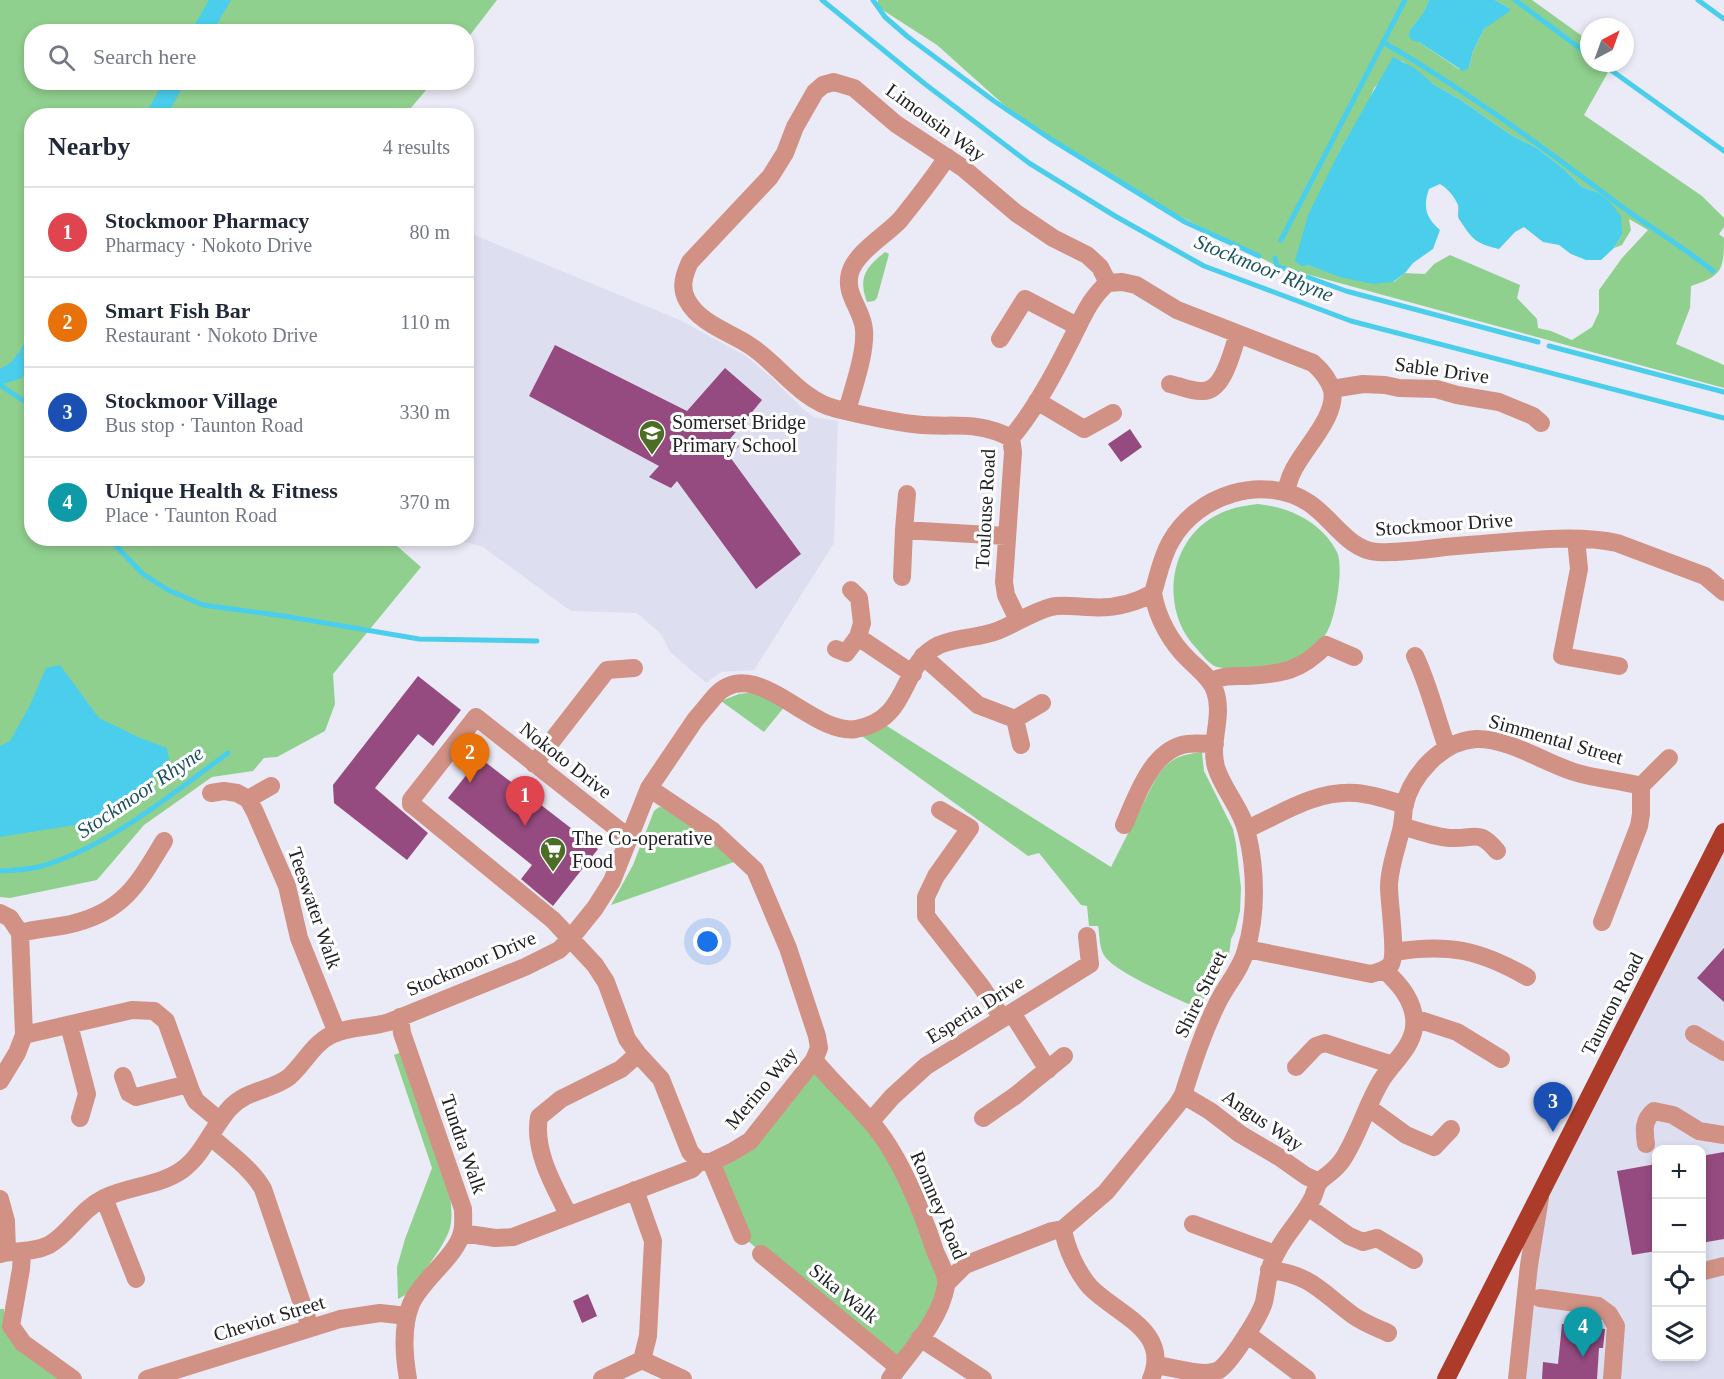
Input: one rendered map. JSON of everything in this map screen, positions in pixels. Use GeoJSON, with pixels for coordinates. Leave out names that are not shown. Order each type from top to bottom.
{"type":"FeatureCollection","features":[{"type":"Feature","properties":{"kind":"main road","name":"Taunton Road"},"geometry":{"type":"LineString","coordinates":[[1446,1379],[1724,832]]}},
{"type":"Feature","properties":{"kind":"street","name":"Limousin Way"},"geometry":{"type":"LineString","coordinates":[[1011,438],[984,427],[914,425],[821,404],[756,350],[700,315],[687,300],[683,289],[683,275],[690,262],[711,237],[770,177],[785,153],[814,92],[834,82],[854,88],[896,124],[947,157],[1016,213],[1053,238],[1087,255],[1100,267],[1108,283]]}},
{"type":"Feature","properties":{"kind":"street"},"geometry":{"type":"LineString","coordinates":[[847,411],[864,338],[863,320],[852,298],[849,282],[854,264],[898,221],[947,157]]}},
{"type":"Feature","properties":{"kind":"street"},"geometry":{"type":"LineString","coordinates":[[1108,283],[1122,282],[1136,285],[1171,307],[1313,363],[1322,372],[1332,389],[1326,420],[1292,473],[1286,491]]}},
{"type":"Feature","properties":{"kind":"street","name":"Toulouse Road"},"geometry":{"type":"LineString","coordinates":[[1018,620],[1006,595],[1004,582],[1013,452],[1011,438],[1037,401],[1077,326],[1101,289],[1108,283]]}},
{"type":"Feature","properties":{"kind":"street"},"geometry":{"type":"LineString","coordinates":[[1000,339],[1026,299],[1077,326]]}},
{"type":"Feature","properties":{"kind":"street"},"geometry":{"type":"LineString","coordinates":[[1170,384],[1204,392],[1213,388],[1220,382],[1226,370],[1238,334]]}},
{"type":"Feature","properties":{"kind":"street","name":"Sable Drive"},"geometry":{"type":"LineString","coordinates":[[1332,389],[1363,384],[1436,389],[1457,396],[1499,402],[1533,416],[1541,423]]}},
{"type":"Feature","properties":{"kind":"street"},"geometry":{"type":"LineString","coordinates":[[1037,401],[1084,429],[1113,413]]}},
{"type":"Feature","properties":{"kind":"street","name":"Stockmoor Drive"},"geometry":{"type":"LineString","coordinates":[[1153,593],[1170,542],[1180,528],[1202,508],[1221,497],[1239,492],[1268,489],[1286,491],[1308,502],[1322,512],[1356,546],[1366,552],[1406,552],[1486,543],[1603,540],[1617,543],[1705,576],[1724,577]]}},
{"type":"Feature","properties":{"kind":"street"},"geometry":{"type":"LineString","coordinates":[[902,577],[907,494]]}},
{"type":"Feature","properties":{"kind":"street"},"geometry":{"type":"LineString","coordinates":[[904,530],[1006,536]]}},
{"type":"Feature","properties":{"kind":"street"},"geometry":{"type":"LineString","coordinates":[[1576,539],[1578,569],[1562,656],[1619,666]]}},
{"type":"Feature","properties":{"kind":"street","name":"Stockmoor Drive"},"geometry":{"type":"LineString","coordinates":[[1705,576],[1724,591]]}},
{"type":"Feature","properties":{"kind":"street"},"geometry":{"type":"LineString","coordinates":[[836,649],[846,653],[858,637],[862,623],[859,598],[850,590]]}},
{"type":"Feature","properties":{"kind":"street"},"geometry":{"type":"LineString","coordinates":[[1015,719],[978,705],[923,656],[940,645],[996,632],[1018,620],[1052,607],[1119,606],[1138,602],[1153,593]]}},
{"type":"Feature","properties":{"kind":"street","name":"Shire Street"},"geometry":{"type":"LineString","coordinates":[[947,1283],[965,1265],[1063,1229],[1106,1192],[1183,1095],[1208,1024],[1247,949],[1254,894],[1253,876],[1247,829],[1217,768],[1214,757],[1218,714],[1215,689],[1167,633],[1153,593]]}},
{"type":"Feature","properties":{"kind":"street"},"geometry":{"type":"LineString","coordinates":[[858,637],[913,674]]}},
{"type":"Feature","properties":{"kind":"street"},"geometry":{"type":"LineString","coordinates":[[1210,682],[1221,677],[1273,673],[1294,668],[1305,664],[1326,645],[1354,657]]}},
{"type":"Feature","properties":{"kind":"street","name":"Stockmoor Drive"},"geometry":{"type":"LineString","coordinates":[[337,1033],[376,1026],[525,967],[559,950],[595,908],[612,881],[649,788],[695,720],[720,690],[739,683],[758,686],[837,728],[852,729],[870,726],[883,719],[898,701],[923,656]]}},
{"type":"Feature","properties":{"kind":"street"},"geometry":{"type":"LineString","coordinates":[[1414,656],[1425,678],[1436,719],[1447,747]]}},
{"type":"Feature","properties":{"kind":"street"},"geometry":{"type":"LineString","coordinates":[[534,764],[607,670],[634,668]]}},
{"type":"Feature","properties":{"kind":"street"},"geometry":{"type":"LineString","coordinates":[[1015,719],[1042,703]]}},
{"type":"Feature","properties":{"kind":"street","name":"Nokoto Drive"},"geometry":{"type":"LineString","coordinates":[[570,939],[553,920],[411,804],[413,798],[476,717],[629,838]]}},
{"type":"Feature","properties":{"kind":"street"},"geometry":{"type":"LineString","coordinates":[[1015,719],[1021,745]]}},
{"type":"Feature","properties":{"kind":"street","name":"Simmental Street"},"geometry":{"type":"LineString","coordinates":[[1394,952],[1389,885],[1405,805],[1421,773],[1433,757],[1447,747],[1473,739],[1490,739],[1573,771],[1641,786]]}},
{"type":"Feature","properties":{"kind":"street"},"geometry":{"type":"LineString","coordinates":[[1124,825],[1147,778],[1160,759],[1184,744],[1215,744]]}},
{"type":"Feature","properties":{"kind":"street","name":"Simmental Street"},"geometry":{"type":"LineString","coordinates":[[1602,922],[1639,826],[1641,786],[1669,758]]}},
{"type":"Feature","properties":{"kind":"street"},"geometry":{"type":"LineString","coordinates":[[211,794],[224,790],[248,799],[271,786]]}},
{"type":"Feature","properties":{"kind":"street","name":"Merino Way"},"geometry":{"type":"LineString","coordinates":[[462,1233],[495,1238],[513,1237],[732,1152],[750,1141],[814,1060],[819,1048],[818,1036],[788,948],[755,870],[713,831],[649,788]]}},
{"type":"Feature","properties":{"kind":"street"},"geometry":{"type":"LineString","coordinates":[[1247,829],[1309,800],[1328,795],[1352,792],[1405,805]]}},
{"type":"Feature","properties":{"kind":"street","name":"Teeswater Walk"},"geometry":{"type":"LineString","coordinates":[[248,799],[287,886],[299,938],[337,1033]]}},
{"type":"Feature","properties":{"kind":"street"},"geometry":{"type":"LineString","coordinates":[[940,810],[970,828],[931,887],[926,897],[926,916],[1048,1070]]}},
{"type":"Feature","properties":{"kind":"street"},"geometry":{"type":"LineString","coordinates":[[1402,826],[1454,838],[1473,835],[1488,841],[1497,851]]}},
{"type":"Feature","properties":{"kind":"street"},"geometry":{"type":"LineString","coordinates":[[20,933],[92,918],[118,904],[143,876],[164,841]]}},
{"type":"Feature","properties":{"kind":"street"},"geometry":{"type":"LineString","coordinates":[[0,913],[10,918],[20,933],[24,1035],[17,1053],[0,1081]]}},
{"type":"Feature","properties":{"kind":"street","name":"Esperia Drive"},"geometry":{"type":"LineString","coordinates":[[871,1121],[892,1097],[926,1066],[1090,964],[1087,936]]}},
{"type":"Feature","properties":{"kind":"street"},"geometry":{"type":"LineString","coordinates":[[570,939],[595,965],[606,982],[627,1039],[662,1079],[690,1152],[705,1162],[742,1236]]}},
{"type":"Feature","properties":{"kind":"street"},"geometry":{"type":"LineString","coordinates":[[1247,949],[1371,974],[1384,970],[1391,964],[1394,952],[1432,948],[1460,949],[1498,961],[1527,977]]}},
{"type":"Feature","properties":{"kind":"street"},"geometry":{"type":"LineString","coordinates":[[1063,1229],[1065,1242],[1090,1287],[1130,1318],[1149,1338],[1154,1346],[1154,1372],[1209,1373],[1220,1369],[1247,1334],[1263,1304],[1272,1262],[1308,1207],[1319,1182],[1330,1175],[1343,1159],[1381,1081],[1410,1041],[1414,1029],[1414,1018],[1409,999],[1404,990],[1384,970]]}},
{"type":"Feature","properties":{"kind":"street"},"geometry":{"type":"LineString","coordinates":[[24,1035],[132,1010],[154,1011],[166,1021],[196,1101],[220,1121]]}},
{"type":"Feature","properties":{"kind":"street","name":"Tundra Walk"},"geometry":{"type":"LineString","coordinates":[[400,1017],[409,1052],[459,1192],[463,1209],[462,1233]]}},
{"type":"Feature","properties":{"kind":"street"},"geometry":{"type":"LineString","coordinates":[[1414,1018],[1457,1032],[1502,1059]]}},
{"type":"Feature","properties":{"kind":"street"},"geometry":{"type":"LineString","coordinates":[[69,1025],[87,1094],[81,1118]]}},
{"type":"Feature","properties":{"kind":"street"},"geometry":{"type":"LineString","coordinates":[[10,1253],[40,1249],[52,1243],[88,1207],[104,1198],[174,1176],[184,1169],[211,1137],[230,1108],[241,1099],[288,1078],[320,1042],[337,1033]]}},
{"type":"Feature","properties":{"kind":"street"},"geometry":{"type":"LineString","coordinates":[[1694,1034],[1724,1052]]}},
{"type":"Feature","properties":{"kind":"street"},"geometry":{"type":"LineString","coordinates":[[1296,1067],[1317,1046],[1325,1043],[1393,1065]]}},
{"type":"Feature","properties":{"kind":"street"},"geometry":{"type":"LineString","coordinates":[[569,1216],[542,1155],[537,1129],[539,1117],[561,1099],[621,1069],[638,1054]]}},
{"type":"Feature","properties":{"kind":"street"},"geometry":{"type":"LineString","coordinates":[[983,1118],[1064,1056]]}},
{"type":"Feature","properties":{"kind":"street","name":"Romney Road"},"geometry":{"type":"LineString","coordinates":[[814,1060],[833,1083],[871,1121],[885,1141],[900,1167],[930,1236],[947,1283],[939,1306],[920,1338],[894,1373]]}},
{"type":"Feature","properties":{"kind":"street"},"geometry":{"type":"LineString","coordinates":[[123,1076],[129,1093],[136,1097],[188,1084]]}},
{"type":"Feature","properties":{"kind":"street","name":"Angus Way"},"geometry":{"type":"LineString","coordinates":[[1183,1095],[1210,1111],[1240,1134],[1319,1182]]}},
{"type":"Feature","properties":{"kind":"street"},"geometry":{"type":"LineString","coordinates":[[1369,1108],[1406,1135],[1434,1148],[1451,1129]]}},
{"type":"Feature","properties":{"kind":"street"},"geometry":{"type":"LineString","coordinates":[[1646,1144],[1645,1121],[1654,1111],[1672,1115],[1699,1131],[1724,1135]]}},
{"type":"Feature","properties":{"kind":"street"},"geometry":{"type":"LineString","coordinates":[[211,1137],[244,1166],[258,1180],[263,1189],[310,1327]]}},
{"type":"Feature","properties":{"kind":"street"},"geometry":{"type":"LineString","coordinates":[[635,1190],[653,1241],[648,1336],[642,1360]]}},
{"type":"Feature","properties":{"kind":"street","name":"Taunton Road"},"geometry":{"type":"LineString","coordinates":[[1517,1379],[1529,1265],[1540,1196]]}},
{"type":"Feature","properties":{"kind":"street"},"geometry":{"type":"LineString","coordinates":[[104,1198],[136,1279]]}},
{"type":"Feature","properties":{"kind":"street"},"geometry":{"type":"LineString","coordinates":[[0,1199],[6,1221],[10,1253],[11,1326],[23,1343],[74,1379]]}},
{"type":"Feature","properties":{"kind":"street"},"geometry":{"type":"LineString","coordinates":[[1308,1207],[1349,1236],[1363,1242],[1377,1238],[1414,1260]]}},
{"type":"Feature","properties":{"kind":"street"},"geometry":{"type":"LineString","coordinates":[[1193,1224],[1304,1278],[1357,1318],[1388,1333]]}},
{"type":"Feature","properties":{"kind":"street"},"geometry":{"type":"LineString","coordinates":[[408,1379],[405,1335],[407,1316],[417,1293],[455,1246],[462,1233]]}},
{"type":"Feature","properties":{"kind":"street","name":"Sika Walk"},"geometry":{"type":"LineString","coordinates":[[761,1254],[894,1373]]}},
{"type":"Feature","properties":{"kind":"street"},"geometry":{"type":"LineString","coordinates":[[1706,1270],[1724,1266]]}},
{"type":"Feature","properties":{"kind":"street"},"geometry":{"type":"LineString","coordinates":[[1540,1298],[1598,1306],[1610,1314],[1616,1326],[1612,1379]]}},
{"type":"Feature","properties":{"kind":"street","name":"Cheviot Street"},"geometry":{"type":"LineString","coordinates":[[147,1379],[310,1327],[362,1314],[389,1313],[407,1316]]}},
{"type":"Feature","properties":{"kind":"street"},"geometry":{"type":"LineString","coordinates":[[1247,1334],[1307,1379]]}},
{"type":"Feature","properties":{"kind":"street"},"geometry":{"type":"LineString","coordinates":[[920,1338],[982,1379]]}},
{"type":"Feature","properties":{"kind":"street"},"geometry":{"type":"LineString","coordinates":[[602,1379],[642,1360]]}},
{"type":"Feature","properties":{"kind":"street"},"geometry":{"type":"LineString","coordinates":[[642,1360],[683,1379]]}},
{"type":"Feature","properties":{"kind":"shaded area","name":"Somerset Bridge Primary School"},"geometry":{"type":"Polygon","coordinates":[[[474,235],[680,320],[746,356],[814,417],[838,421],[834,543],[754,670],[721,672],[706,683],[670,652],[661,634],[637,613],[571,611],[483,547],[474,544],[474,235]]]}},
{"type":"Feature","properties":{"kind":"shaded area"},"geometry":{"type":"Polygon","coordinates":[[[1724,832],[1724,1379],[1517,1379],[1540,1196],[1724,832]]]}},
{"type":"Feature","properties":{"kind":"green space"},"geometry":{"type":"Polygon","coordinates":[[[0,0],[497,0],[474,30],[474,24],[24,24],[24,90],[426,90],[411,108],[24,108],[24,546],[397,546],[421,567],[333,674],[335,704],[325,731],[277,757],[264,758],[253,771],[212,777],[144,825],[97,880],[10,898],[0,897],[0,0]]]}},
{"type":"Feature","properties":{"kind":"green space"},"geometry":{"type":"Polygon","coordinates":[[[878,0],[1429,0],[1425,12],[1410,30],[1419,42],[1459,69],[1469,68],[1473,51],[1484,29],[1509,8],[1495,0],[1532,0],[1580,35],[1580,72],[1608,72],[1584,115],[1702,196],[1724,218],[1724,227],[1719,234],[1724,238],[1722,265],[1715,275],[1691,286],[1690,308],[1676,344],[1724,365],[1724,388],[1277,266],[1131,191],[1022,121],[937,45],[878,7],[878,0]],[[1402,61],[1374,88],[1369,102],[1340,150],[1326,183],[1308,265],[1340,276],[1394,282],[1405,273],[1425,274],[1434,264],[1450,255],[1520,285],[1517,298],[1537,319],[1538,328],[1572,340],[1592,327],[1599,312],[1599,290],[1622,258],[1648,230],[1629,219],[1631,230],[1622,245],[1614,248],[1622,235],[1597,192],[1582,187],[1537,148],[1511,135],[1461,100],[1433,84],[1402,61]]]}},
{"type":"Feature","properties":{"kind":"green space"},"geometry":{"type":"Polygon","coordinates":[[[885,252],[889,254],[877,298],[867,302],[863,286],[865,274],[872,263],[885,252]]]}},
{"type":"Feature","properties":{"kind":"green space"},"geometry":{"type":"Polygon","coordinates":[[[1258,504],[1281,509],[1303,518],[1314,524],[1331,541],[1337,552],[1340,569],[1333,615],[1322,639],[1298,661],[1248,668],[1217,667],[1209,662],[1185,634],[1177,616],[1174,578],[1178,560],[1187,543],[1199,528],[1215,516],[1231,509],[1258,504]]]}},
{"type":"Feature","properties":{"kind":"green space"},"geometry":{"type":"Polygon","coordinates":[[[757,692],[785,706],[764,732],[721,701],[739,694],[757,692]]]}},
{"type":"Feature","properties":{"kind":"green space"},"geometry":{"type":"Polygon","coordinates":[[[879,721],[1111,867],[1161,771],[1176,759],[1202,752],[1204,771],[1233,829],[1241,888],[1240,911],[1231,939],[1229,955],[1199,1009],[1136,979],[1106,958],[1101,947],[1098,926],[1089,926],[1087,906],[1081,905],[1039,853],[1028,856],[852,729],[879,721]]]}},
{"type":"Feature","properties":{"kind":"green space"},"geometry":{"type":"Polygon","coordinates":[[[659,807],[678,814],[737,861],[611,905],[633,865],[654,811],[659,807]]]}},
{"type":"Feature","properties":{"kind":"green space"},"geometry":{"type":"Polygon","coordinates":[[[402,1052],[436,1140],[449,1189],[451,1210],[450,1228],[443,1244],[407,1294],[398,1299],[397,1267],[432,1168],[394,1055],[402,1052]]]}},
{"type":"Feature","properties":{"kind":"green space"},"geometry":{"type":"Polygon","coordinates":[[[814,1060],[871,1121],[947,1283],[898,1367],[742,1236],[711,1162],[732,1152],[814,1060]]]}},
{"type":"Feature","properties":{"kind":"green space"},"geometry":{"type":"Polygon","coordinates":[[[0,1309],[4,1309],[4,1320],[66,1379],[0,1379],[0,1309]]]}},
{"type":"Feature","properties":{"kind":"water"},"geometry":{"type":"Polygon","coordinates":[[[209,0],[231,0],[217,24],[195,24],[209,0]]]}},
{"type":"Feature","properties":{"kind":"water"},"geometry":{"type":"Polygon","coordinates":[[[1429,0],[1495,0],[1509,8],[1510,11],[1484,29],[1473,51],[1469,68],[1463,71],[1419,42],[1411,40],[1409,36],[1410,30],[1424,12],[1429,0]]]}},
{"type":"Feature","properties":{"kind":"water"},"geometry":{"type":"Polygon","coordinates":[[[1393,57],[1416,69],[1433,84],[1461,100],[1511,135],[1537,148],[1582,187],[1597,192],[1609,201],[1621,216],[1622,235],[1614,248],[1601,260],[1586,260],[1571,254],[1559,245],[1543,242],[1524,227],[1515,232],[1499,249],[1485,245],[1475,240],[1459,219],[1455,199],[1440,184],[1429,189],[1426,201],[1428,216],[1440,230],[1433,249],[1413,263],[1393,282],[1373,284],[1340,277],[1308,265],[1302,266],[1295,261],[1308,215],[1340,150],[1393,57]]]}},
{"type":"Feature","properties":{"kind":"water"},"geometry":{"type":"Polygon","coordinates":[[[159,90],[181,90],[171,108],[149,108],[159,90]]]}},
{"type":"Feature","properties":{"kind":"water"},"geometry":{"type":"Polygon","coordinates":[[[17,354],[24,358],[22,378],[0,385],[0,373],[7,369],[17,354]]]}},
{"type":"Feature","properties":{"kind":"water"},"geometry":{"type":"Polygon","coordinates":[[[60,665],[99,718],[167,748],[170,765],[88,823],[0,837],[0,746],[10,741],[30,705],[46,668],[60,665]]]}},
{"type":"Feature","properties":{"kind":"building"},"geometry":{"type":"Polygon","coordinates":[[[555,345],[687,411],[725,368],[762,400],[730,439],[739,446],[730,457],[801,554],[756,589],[677,481],[671,488],[649,477],[659,466],[529,396],[555,345]]]}},
{"type":"Feature","properties":{"kind":"building"},"geometry":{"type":"Polygon","coordinates":[[[1130,429],[1142,447],[1121,462],[1108,444],[1130,429]]]}},
{"type":"Feature","properties":{"kind":"building"},"geometry":{"type":"Polygon","coordinates":[[[418,676],[461,710],[433,746],[418,734],[375,788],[428,833],[407,860],[334,803],[333,785],[418,676]]]}},
{"type":"Feature","properties":{"kind":"building"},"geometry":{"type":"Polygon","coordinates":[[[480,758],[598,849],[553,906],[521,879],[532,865],[448,798],[480,758]]]}},
{"type":"Feature","properties":{"kind":"building"},"geometry":{"type":"Polygon","coordinates":[[[1724,948],[1724,1002],[1697,978],[1724,948]]]}},
{"type":"Feature","properties":{"kind":"building"},"geometry":{"type":"Polygon","coordinates":[[[1724,1152],[1724,1239],[1706,1242],[1706,1199],[1706,1155],[1724,1152]]]}},
{"type":"Feature","properties":{"kind":"building"},"geometry":{"type":"Polygon","coordinates":[[[1652,1165],[1652,1252],[1632,1255],[1617,1171],[1652,1165]]]}},
{"type":"Feature","properties":{"kind":"building"},"geometry":{"type":"Polygon","coordinates":[[[588,1294],[597,1316],[582,1323],[573,1301],[588,1294]]]}},
{"type":"Feature","properties":{"kind":"building"},"geometry":{"type":"Polygon","coordinates":[[[1562,1324],[1605,1329],[1603,1348],[1599,1348],[1597,1379],[1542,1379],[1543,1362],[1558,1364],[1562,1324]]]}},
{"type":"Feature","properties":{"kind":"waterway","name":"Stockmoor Rhyne"},"geometry":{"type":"LineString","coordinates":[[822,0],[925,84],[1029,163],[1115,216],[1204,266],[1351,321],[1724,418]]}},
{"type":"Feature","properties":{"kind":"waterway"},"geometry":{"type":"LineString","coordinates":[[873,0],[885,17],[908,37],[994,101],[1049,138],[1185,222],[1259,256]]}},
{"type":"Feature","properties":{"kind":"waterway"},"geometry":{"type":"LineString","coordinates":[[1281,240],[1405,0]]}},
{"type":"Feature","properties":{"kind":"waterway"},"geometry":{"type":"LineString","coordinates":[[1515,0],[1580,48]]}},
{"type":"Feature","properties":{"kind":"waterway"},"geometry":{"type":"LineString","coordinates":[[1698,0],[1724,19]]}},
{"type":"Feature","properties":{"kind":"waterway"},"geometry":{"type":"LineString","coordinates":[[1383,42],[1498,116],[1713,271]]}},
{"type":"Feature","properties":{"kind":"waterway"},"geometry":{"type":"LineString","coordinates":[[1614,72],[1724,151]]}},
{"type":"Feature","properties":{"kind":"waterway"},"geometry":{"type":"LineString","coordinates":[[1275,258],[1277,266],[1346,291],[1538,342]]}},
{"type":"Feature","properties":{"kind":"waterway"},"geometry":{"type":"LineString","coordinates":[[1549,346],[1724,392]]}},
{"type":"Feature","properties":{"kind":"waterway","name":"Stockmoor Rhyne"},"geometry":{"type":"LineString","coordinates":[[0,372],[17,362],[24,349]]}},
{"type":"Feature","properties":{"kind":"waterway"},"geometry":{"type":"LineString","coordinates":[[0,385],[24,401]]}},
{"type":"Feature","properties":{"kind":"waterway"},"geometry":{"type":"LineString","coordinates":[[116,546],[143,574],[168,590],[203,605],[419,639],[537,641]]}},
{"type":"Feature","properties":{"kind":"waterway","name":"Stockmoor Rhyne"},"geometry":{"type":"LineString","coordinates":[[0,871],[42,866],[92,845],[162,802],[228,753]]}},
{"type":"Feature","properties":{"kind":"place","name":"Somerset Bridge Primary School"},"geometry":{"type":"Point","coordinates":[652,456]}},
{"type":"Feature","properties":{"kind":"place","name":"Smart Fish Bar"},"geometry":{"type":"Point","coordinates":[470,783]}},
{"type":"Feature","properties":{"kind":"place","name":"Stockmoor Pharmacy"},"geometry":{"type":"Point","coordinates":[525,826]}},
{"type":"Feature","properties":{"kind":"place","name":"The Co-operative Food"},"geometry":{"type":"Point","coordinates":[553,873]}},
{"type":"Feature","properties":{"kind":"place","name":"Stockmoor Village"},"geometry":{"type":"Point","coordinates":[1553,1132]}},
{"type":"Feature","properties":{"kind":"place","name":"Unique Health & Fitness"},"geometry":{"type":"Point","coordinates":[1583,1357]}}]}
